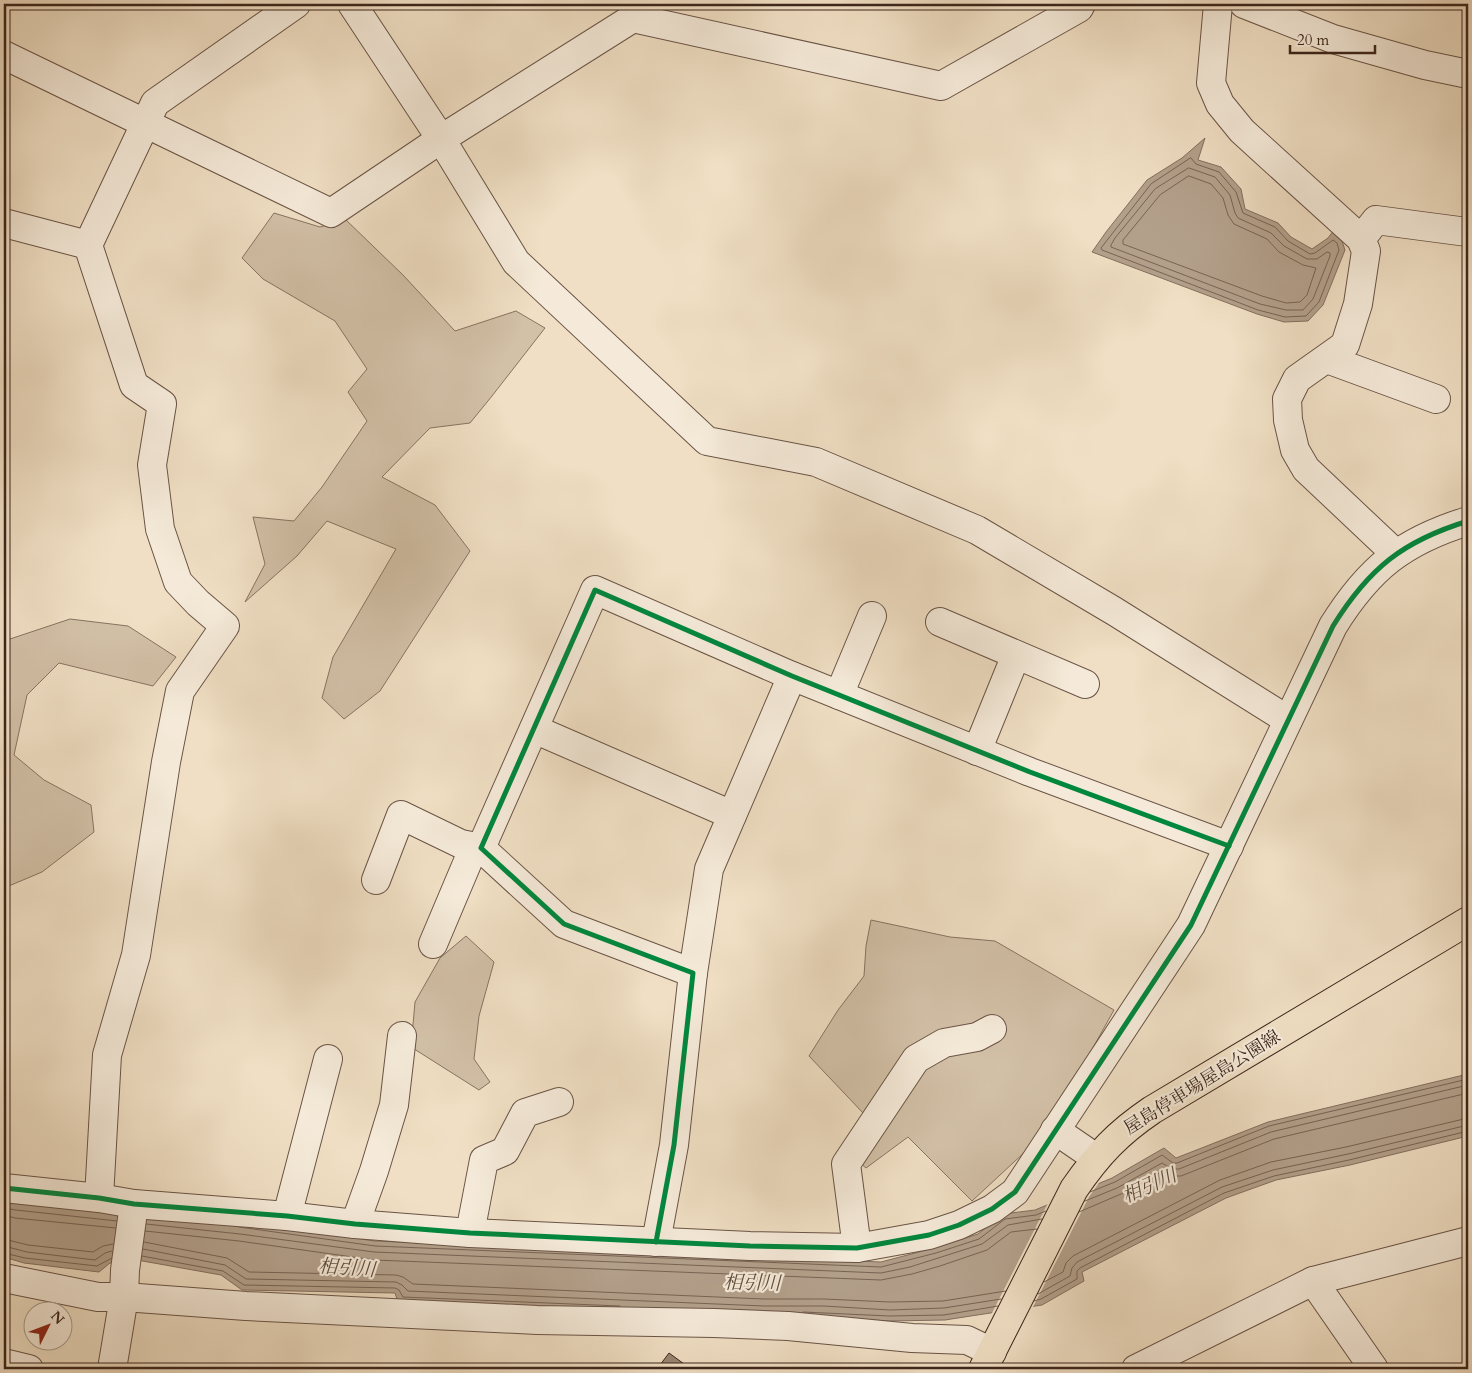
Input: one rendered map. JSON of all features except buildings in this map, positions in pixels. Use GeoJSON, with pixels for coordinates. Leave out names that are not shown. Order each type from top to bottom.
{"type":"FeatureCollection","features":[{"type":"Feature","properties":{"kind":"main road","name":"屋島停車場屋島公園線"},"geometry":{"type":"LineString","coordinates":[[987,1361],[1074,1189],[1092,1164],[1129,1126],[1152,1110],[1468,920]]}},
{"type":"Feature","properties":{"kind":"street"},"geometry":{"type":"LineString","coordinates":[[99,1198],[107,1055],[136,955],[166,762],[180,691],[225,626],[198,603],[178,582],[160,529],[152,465],[162,404],[134,385],[88,245],[155,103],[296,4]]}},
{"type":"Feature","properties":{"kind":"street"},"geometry":{"type":"LineString","coordinates":[[352,4],[441,139],[516,262],[707,441],[816,462],[977,530],[1114,611],[1288,720]]}},
{"type":"Feature","properties":{"kind":"street"},"geometry":{"type":"LineString","coordinates":[[4,55],[331,213],[441,139],[633,18],[639,12],[941,86],[1079,8],[1080,4]]}},
{"type":"Feature","properties":{"kind":"street"},"geometry":{"type":"LineString","coordinates":[[1218,4],[1211,82],[1220,104],[1242,131],[1361,239],[1366,251],[1358,304],[1345,345],[1297,379],[1288,400],[1288,420],[1295,450],[1306,469],[1396,554]]}},
{"type":"Feature","properties":{"kind":"street"},"geometry":{"type":"LineString","coordinates":[[1244,4],[1333,39],[1425,65],[1468,74]]}},
{"type":"Feature","properties":{"kind":"street"},"geometry":{"type":"LineString","coordinates":[[1361,239],[1376,220],[1467,232],[1468,230]]}},
{"type":"Feature","properties":{"kind":"street"},"geometry":{"type":"LineString","coordinates":[[4,223],[88,245]]}},
{"type":"Feature","properties":{"kind":"street"},"geometry":{"type":"LineString","coordinates":[[1327,359],[1436,399]]}},
{"type":"Feature","properties":{"kind":"street"},"geometry":{"type":"LineString","coordinates":[[4,1188],[99,1198],[133,1207],[287,1216],[355,1224],[470,1233],[750,1246],[857,1248],[929,1235],[959,1225],[992,1209],[1015,1192],[1191,925],[1333,626],[1349,600],[1367,578],[1414,542],[1441,529],[1468,521]]}},
{"type":"Feature","properties":{"kind":"street"},"geometry":{"type":"LineString","coordinates":[[434,944],[534,729],[595,590],[792,676],[977,751],[1229,846]]}},
{"type":"Feature","properties":{"kind":"street"},"geometry":{"type":"LineString","coordinates":[[839,695],[872,616]]}},
{"type":"Feature","properties":{"kind":"street"},"geometry":{"type":"LineString","coordinates":[[940,622],[1085,684]]}},
{"type":"Feature","properties":{"kind":"street"},"geometry":{"type":"LineString","coordinates":[[977,751],[1016,655]]}},
{"type":"Feature","properties":{"kind":"street"},"geometry":{"type":"LineString","coordinates":[[656,1242],[674,1145],[693,974],[709,869],[792,676]]}},
{"type":"Feature","properties":{"kind":"street"},"geometry":{"type":"LineString","coordinates":[[534,729],[732,815]]}},
{"type":"Feature","properties":{"kind":"street"},"geometry":{"type":"LineString","coordinates":[[376,880],[401,815],[461,844],[477,848],[564,924],[693,974]]}},
{"type":"Feature","properties":{"kind":"street"},"geometry":{"type":"LineString","coordinates":[[857,1248],[846,1164],[916,1059],[944,1043],[977,1037],[992,1029]]}},
{"type":"Feature","properties":{"kind":"street"},"geometry":{"type":"LineString","coordinates":[[355,1224],[374,1171],[394,1105],[402,1036]]}},
{"type":"Feature","properties":{"kind":"street"},"geometry":{"type":"LineString","coordinates":[[287,1216],[328,1059]]}},
{"type":"Feature","properties":{"kind":"street"},"geometry":{"type":"LineString","coordinates":[[470,1233],[484,1160],[505,1151],[525,1113],[559,1102]]}},
{"type":"Feature","properties":{"kind":"street"},"geometry":{"type":"LineString","coordinates":[[1055,1130],[1092,1164]]}},
{"type":"Feature","properties":{"kind":"street"},"geometry":{"type":"LineString","coordinates":[[112,1369],[124,1297],[125,1270],[133,1207]]}},
{"type":"Feature","properties":{"kind":"street"},"geometry":{"type":"LineString","coordinates":[[1136,1369],[1313,1281],[1468,1241]]}},
{"type":"Feature","properties":{"kind":"street"},"geometry":{"type":"LineString","coordinates":[[4,1278],[98,1297],[537,1320],[788,1326],[912,1338],[967,1340],[987,1361]]}},
{"type":"Feature","properties":{"kind":"street"},"geometry":{"type":"LineString","coordinates":[[1313,1281],[1374,1369]]}},
{"type":"Feature","properties":{"kind":"street"},"geometry":{"type":"LineString","coordinates":[[4,1363],[29,1369]]}},
{"type":"Feature","properties":{"kind":"shaded area"},"geometry":{"type":"Polygon","coordinates":[[[274,213],[320,227],[345,219],[403,275],[455,331],[516,311],[545,328],[470,423],[430,428],[382,477],[435,505],[470,551],[380,691],[344,719],[322,698],[333,657],[396,549],[327,521],[297,556],[245,602],[265,564],[253,517],[294,521],[322,487],[367,421],[348,392],[367,369],[335,321],[263,279],[242,258],[274,213]]]}},
{"type":"Feature","properties":{"kind":"shaded area"},"geometry":{"type":"Polygon","coordinates":[[[70,619],[128,626],[176,657],[153,686],[59,663],[27,695],[14,755],[44,780],[91,805],[94,832],[42,872],[4,888],[4,641],[70,619]]]}},
{"type":"Feature","properties":{"kind":"shaded area"},"geometry":{"type":"Polygon","coordinates":[[[871,920],[950,937],[995,941],[1114,1010],[1065,1098],[1027,1150],[972,1201],[908,1137],[866,1168],[842,1147],[864,1114],[809,1056],[838,1010],[864,976],[866,946],[871,920]]]}},
{"type":"Feature","properties":{"kind":"shaded area"},"geometry":{"type":"Polygon","coordinates":[[[466,936],[494,962],[479,1016],[474,1059],[490,1082],[479,1090],[411,1047],[415,1002],[440,958],[466,936]]]}},
{"type":"Feature","properties":{"kind":"water"},"geometry":{"type":"Polygon","coordinates":[[[1205,138],[1198,160],[1221,167],[1241,189],[1245,209],[1278,223],[1291,237],[1312,249],[1328,238],[1334,230],[1342,241],[1345,250],[1323,305],[1308,321],[1284,322],[1257,314],[1092,252],[1147,180],[1182,158],[1205,138]]]}},
{"type":"Feature","properties":{"kind":"water","name":"相引川"},"geometry":{"type":"Polygon","coordinates":[[[1468,1074],[1468,1136],[1350,1165],[1276,1180],[1226,1198],[1082,1272],[1084,1281],[1042,1305],[945,1320],[889,1321],[398,1302],[395,1293],[242,1290],[221,1275],[137,1260],[110,1263],[99,1272],[24,1263],[4,1257],[4,1196],[241,1222],[375,1241],[881,1262],[978,1234],[1003,1214],[1035,1210],[1112,1178],[1164,1148],[1176,1158],[1268,1122],[1468,1074]]]}},
{"type":"Feature","properties":{"kind":"pier"},"geometry":{"type":"Polygon","coordinates":[[[1101,1180],[1089,1197],[1032,1309],[991,1315],[1049,1201],[1101,1180]]]}},
{"type":"Feature","properties":{"kind":"cycle path"},"geometry":{"type":"LineString","coordinates":[[4,1188],[99,1198],[134,1204],[470,1233],[750,1246],[857,1248],[929,1235],[959,1225],[992,1209],[1015,1192],[1191,925],[1333,626],[1346,606],[1374,573],[1390,559],[1425,538],[1468,521]]}},
{"type":"Feature","properties":{"kind":"cycle path"},"geometry":{"type":"LineString","coordinates":[[656,1242],[674,1145],[693,973],[564,924],[481,848],[595,590],[792,676],[1030,772],[1229,846]]}}]}
